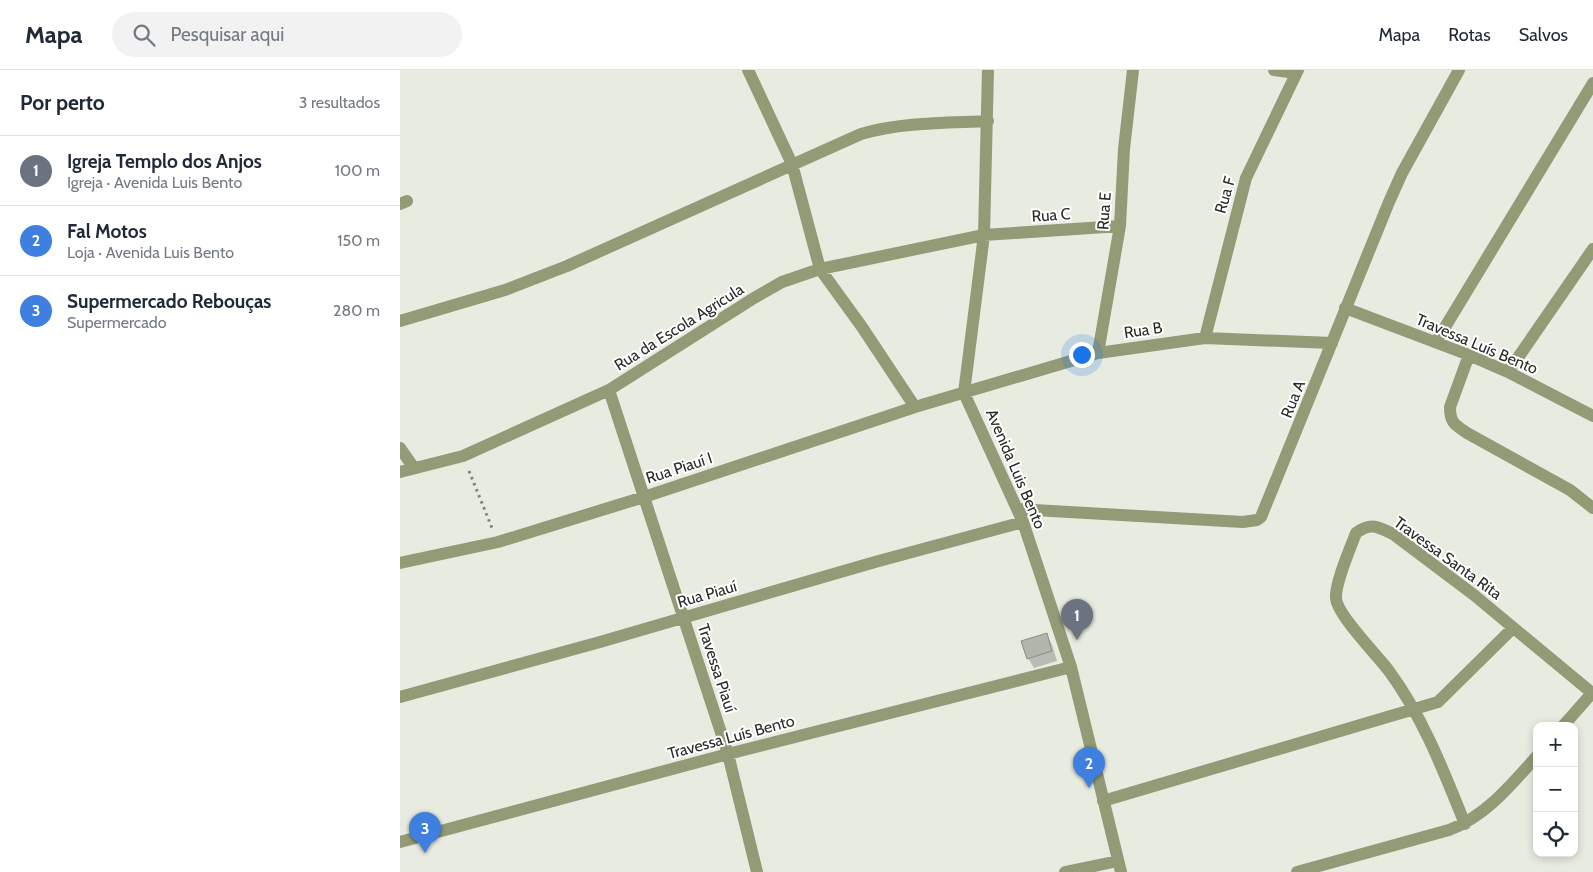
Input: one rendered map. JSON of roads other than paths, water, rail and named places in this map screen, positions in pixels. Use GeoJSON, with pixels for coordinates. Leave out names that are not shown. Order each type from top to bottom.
{"type":"FeatureCollection","features":[{"type":"Feature","properties":{"kind":"street"},"geometry":{"type":"LineString","coordinates":[[748,70],[792,164],[820,269],[862,327],[915,407]]}},
{"type":"Feature","properties":{"kind":"street"},"geometry":{"type":"LineString","coordinates":[[964,393],[984,235],[988,70]]}},
{"type":"Feature","properties":{"kind":"street","name":"Rua E"},"geometry":{"type":"LineString","coordinates":[[1098,353],[1120,226],[1127,118],[1133,70]]}},
{"type":"Feature","properties":{"kind":"street"},"geometry":{"type":"LineString","coordinates":[[1274,70],[1297,72]]}},
{"type":"Feature","properties":{"kind":"street","name":"Rua A"},"geometry":{"type":"LineString","coordinates":[[1017,508],[1243,522],[1257,520],[1261,517],[1266,509],[1345,308],[1402,173],[1459,70]]}},
{"type":"Feature","properties":{"kind":"street","name":"Rua F"},"geometry":{"type":"LineString","coordinates":[[1205,338],[1246,178],[1297,72]]}},
{"type":"Feature","properties":{"kind":"street"},"geometry":{"type":"LineString","coordinates":[[1436,342],[1593,83]]}},
{"type":"Feature","properties":{"kind":"street"},"geometry":{"type":"LineString","coordinates":[[400,321],[505,290],[567,266],[861,134],[885,127],[988,121]]}},
{"type":"Feature","properties":{"kind":"street","name":"Rua C"},"geometry":{"type":"LineString","coordinates":[[984,235],[1120,226]]}},
{"type":"Feature","properties":{"kind":"street","name":"Rua da Escola Agricula"},"geometry":{"type":"LineString","coordinates":[[400,472],[463,456],[609,390],[782,282],[820,269],[984,235]]}},
{"type":"Feature","properties":{"kind":"street"},"geometry":{"type":"LineString","coordinates":[[1508,372],[1593,249]]}},
{"type":"Feature","properties":{"kind":"street","name":"Travessa Luís Bento"},"geometry":{"type":"LineString","coordinates":[[1345,308],[1469,355],[1508,372],[1593,416]]}},
{"type":"Feature","properties":{"kind":"street","name":"Rua B"},"geometry":{"type":"LineString","coordinates":[[964,393],[1098,353],[1205,338],[1332,343]]}},
{"type":"Feature","properties":{"kind":"street"},"geometry":{"type":"LineString","coordinates":[[1469,355],[1450,407],[1450,416],[1454,423],[1468,433],[1570,490],[1593,508]]}},
{"type":"Feature","properties":{"kind":"street","name":"Travessa Piauí"},"geometry":{"type":"LineString","coordinates":[[609,390],[728,754],[757,872]]}},
{"type":"Feature","properties":{"kind":"street","name":"Rua Piauí I"},"geometry":{"type":"LineString","coordinates":[[400,563],[498,542],[644,497],[915,407],[964,393]]}},
{"type":"Feature","properties":{"kind":"street","name":"Avenida Luis Bento"},"geometry":{"type":"LineString","coordinates":[[964,393],[1023,522],[1071,667],[1120,867]]}},
{"type":"Feature","properties":{"kind":"street"},"geometry":{"type":"LineString","coordinates":[[400,448],[414,468]]}},
{"type":"Feature","properties":{"kind":"street","name":"Rua Piauí"},"geometry":{"type":"LineString","coordinates":[[400,697],[875,562],[1023,522]]}},
{"type":"Feature","properties":{"kind":"street","name":"Travessa Santa Rita"},"geometry":{"type":"LineString","coordinates":[[1465,824],[1413,709],[1390,672],[1348,622],[1336,600],[1337,590],[1356,533],[1368,526],[1378,527],[1393,534],[1474,595],[1592,693],[1567,722]]}},
{"type":"Feature","properties":{"kind":"street"},"geometry":{"type":"LineString","coordinates":[[1103,801],[1438,702],[1513,628]]}},
{"type":"Feature","properties":{"kind":"street","name":"Travessa Luís Bento"},"geometry":{"type":"LineString","coordinates":[[400,842],[728,754],[1071,667]]}},
{"type":"Feature","properties":{"kind":"street"},"geometry":{"type":"LineString","coordinates":[[1297,872],[1465,824],[1497,799],[1533,760]]}},
{"type":"Feature","properties":{"kind":"street"},"geometry":{"type":"LineString","coordinates":[[1065,872],[1120,867]]}},
{"type":"Feature","properties":{"kind":"place","name":"Igreja Templo dos Anjos"},"geometry":{"type":"Point","coordinates":[1077,640]}},
{"type":"Feature","properties":{"kind":"place","name":"Fal Motos"},"geometry":{"type":"Point","coordinates":[1089,788]}},
{"type":"Feature","properties":{"kind":"place","name":"Supermercado Rebouças"},"geometry":{"type":"Point","coordinates":[425,853]}}]}
